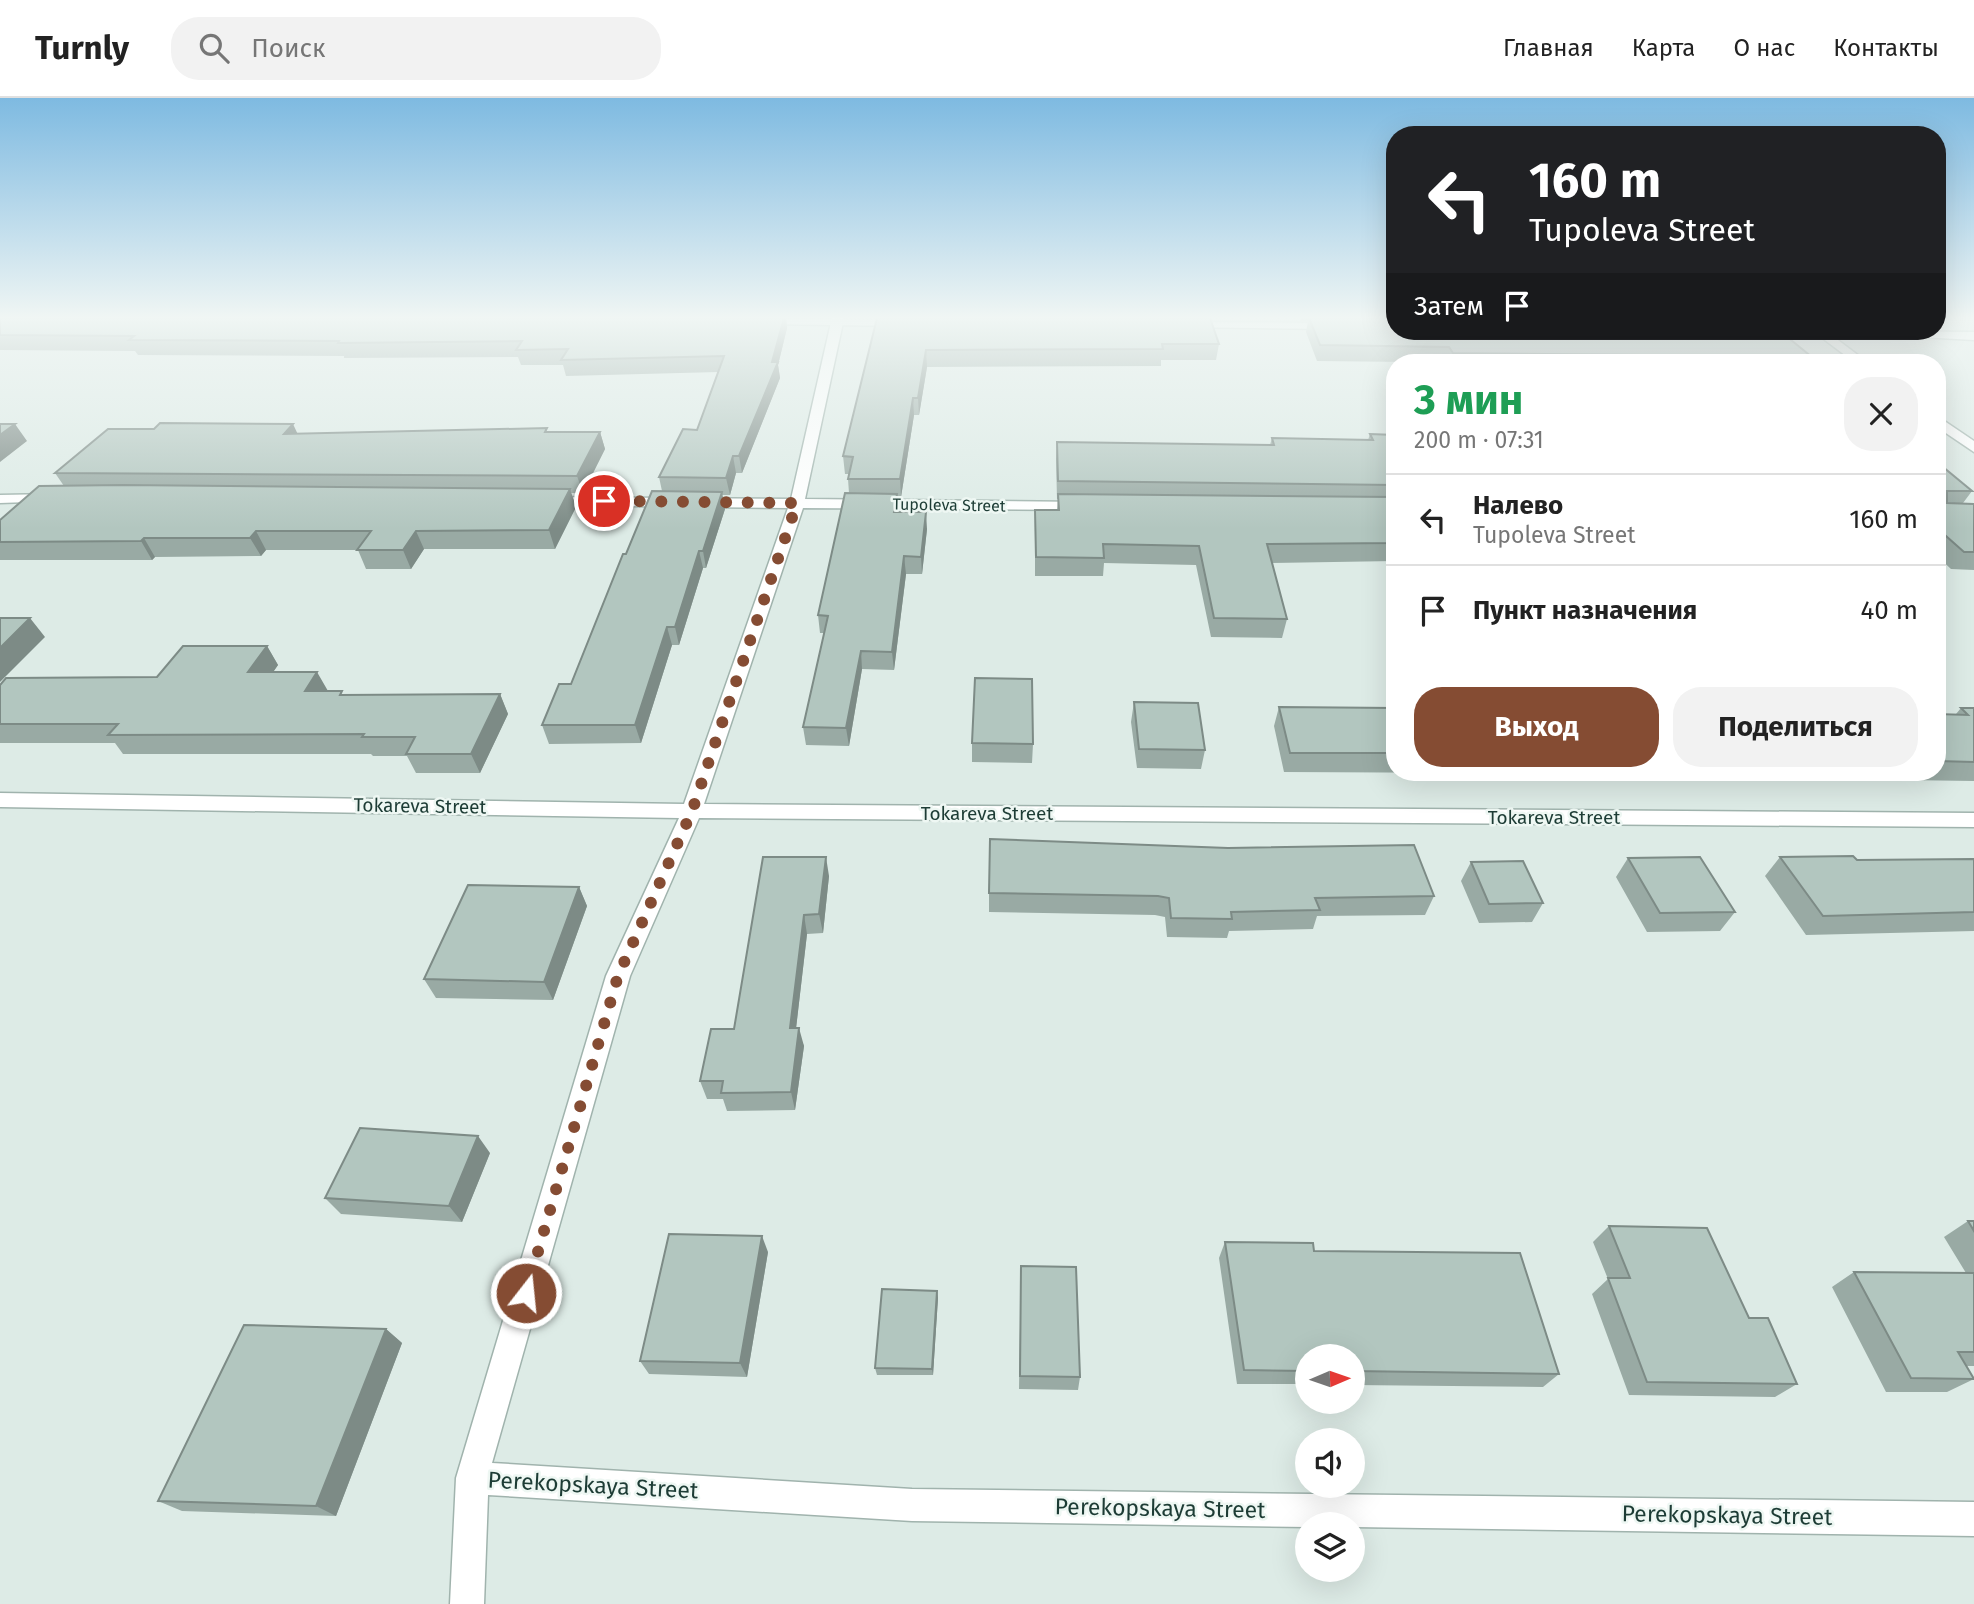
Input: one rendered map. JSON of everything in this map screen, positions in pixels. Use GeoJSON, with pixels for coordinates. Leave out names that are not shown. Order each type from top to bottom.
{"type":"FeatureCollection","features":[{"type":"Feature","properties":{"kind":"street"},"geometry":{"type":"LineString","coordinates":[[467,1604],[472,1478],[618,976],[692,811],[797,503],[823,388]]}},
{"type":"Feature","properties":{"kind":"street"},"geometry":{"type":"LineString","coordinates":[[1946,427],[1974,448]]}},
{"type":"Feature","properties":{"kind":"street"},"geometry":{"type":"LineString","coordinates":[[0,499],[67,498]]}},
{"type":"Feature","properties":{"kind":"street","name":"Tupoleva Street"},"geometry":{"type":"LineString","coordinates":[[535,501],[1103,506]]}},
{"type":"Feature","properties":{"kind":"street","name":"Tokareva Street"},"geometry":{"type":"LineString","coordinates":[[0,800],[692,811],[1974,820]]}},
{"type":"Feature","properties":{"kind":"street","name":"Perekopskaya Street"},"geometry":{"type":"LineString","coordinates":[[472,1478],[912,1505],[1974,1519]]}},
{"type":"Feature","properties":{"kind":"building"},"geometry":{"type":"Polygon","coordinates":[[[712,388],[767,388],[739,456],[733,456],[726,478],[659,477],[683,429],[697,430],[712,388]]]}},
{"type":"Feature","properties":{"kind":"building"},"geometry":{"type":"Polygon","coordinates":[[[860,388],[920,388],[918,398],[913,398],[900,479],[848,479],[853,457],[843,456],[860,388]]]}},
{"type":"Feature","properties":{"kind":"building"},"geometry":{"type":"Polygon","coordinates":[[[160,423],[293,424],[284,434],[547,428],[545,432],[600,432],[577,476],[55,473],[108,429],[154,429],[160,423]]]}},
{"type":"Feature","properties":{"kind":"building"},"geometry":{"type":"Polygon","coordinates":[[[0,424],[15,424],[0,435],[0,424]]]}},
{"type":"Feature","properties":{"kind":"building"},"geometry":{"type":"Polygon","coordinates":[[[1370,434],[1386,435],[1386,485],[1058,481],[1057,442],[1274,445],[1272,438],[1373,440],[1370,434]]]}},
{"type":"Feature","properties":{"kind":"building"},"geometry":{"type":"Polygon","coordinates":[[[1946,469],[1972,491],[1947,491],[1947,503],[1974,504],[1974,552],[1964,552],[1946,536],[1946,469]]]}},
{"type":"Feature","properties":{"kind":"building"},"geometry":{"type":"Polygon","coordinates":[[[39,486],[570,489],[549,530],[416,531],[403,550],[357,550],[371,531],[256,531],[250,538],[0,542],[0,520],[39,486]]]}},
{"type":"Feature","properties":{"kind":"building"},"geometry":{"type":"Polygon","coordinates":[[[652,491],[722,492],[703,551],[699,551],[675,627],[667,627],[635,725],[542,725],[559,684],[571,684],[623,554],[626,554],[652,491]]]}},
{"type":"Feature","properties":{"kind":"building"},"geometry":{"type":"Polygon","coordinates":[[[845,493],[897,494],[894,512],[926,512],[921,557],[904,556],[892,652],[861,651],[846,728],[803,727],[828,616],[818,615],[845,493]]]}},
{"type":"Feature","properties":{"kind":"building"},"geometry":{"type":"Polygon","coordinates":[[[1058,494],[1386,497],[1386,543],[1267,544],[1287,619],[1214,618],[1199,546],[1103,544],[1104,558],[1036,557],[1035,510],[1059,510],[1058,494]]]}},
{"type":"Feature","properties":{"kind":"building"},"geometry":{"type":"Polygon","coordinates":[[[0,618],[30,618],[0,648],[0,618]]]}},
{"type":"Feature","properties":{"kind":"building"},"geometry":{"type":"Polygon","coordinates":[[[183,646],[267,646],[248,672],[317,672],[305,691],[342,691],[340,695],[500,694],[471,754],[406,754],[415,737],[362,737],[364,734],[108,735],[118,724],[0,724],[0,685],[6,678],[157,677],[183,646]]]}},
{"type":"Feature","properties":{"kind":"building"},"geometry":{"type":"Polygon","coordinates":[[[975,678],[1032,679],[1033,744],[972,743],[975,678]]]}},
{"type":"Feature","properties":{"kind":"building"},"geometry":{"type":"Polygon","coordinates":[[[1134,702],[1198,703],[1205,750],[1139,749],[1134,702]]]}},
{"type":"Feature","properties":{"kind":"building"},"geometry":{"type":"Polygon","coordinates":[[[1279,707],[1386,708],[1386,753],[1290,753],[1279,707]]]}},
{"type":"Feature","properties":{"kind":"building"},"geometry":{"type":"Polygon","coordinates":[[[1961,708],[1974,708],[1974,762],[1946,761],[1946,714],[1968,715],[1961,708]]]}},
{"type":"Feature","properties":{"kind":"building"},"geometry":{"type":"Polygon","coordinates":[[[990,839],[1228,848],[1414,845],[1434,896],[1315,898],[1320,910],[1231,912],[1232,919],[1171,918],[1169,898],[1158,896],[989,893],[990,839]]]}},
{"type":"Feature","properties":{"kind":"building"},"geometry":{"type":"Polygon","coordinates":[[[1853,856],[1857,860],[1974,859],[1974,912],[1823,916],[1780,857],[1853,856]]]}},
{"type":"Feature","properties":{"kind":"building"},"geometry":{"type":"Polygon","coordinates":[[[763,857],[826,857],[819,914],[804,915],[790,1028],[799,1028],[791,1092],[721,1093],[723,1081],[700,1081],[711,1029],[734,1029],[763,857]]]}},
{"type":"Feature","properties":{"kind":"building"},"geometry":{"type":"Polygon","coordinates":[[[1700,857],[1735,912],[1660,913],[1628,858],[1700,857]]]}},
{"type":"Feature","properties":{"kind":"building"},"geometry":{"type":"Polygon","coordinates":[[[1523,861],[1543,903],[1489,904],[1471,862],[1523,861]]]}},
{"type":"Feature","properties":{"kind":"building"},"geometry":{"type":"Polygon","coordinates":[[[468,885],[579,887],[544,982],[424,979],[468,885]]]}},
{"type":"Feature","properties":{"kind":"building"},"geometry":{"type":"Polygon","coordinates":[[[360,1128],[478,1136],[449,1206],[325,1198],[360,1128]]]}},
{"type":"Feature","properties":{"kind":"building"},"geometry":{"type":"Polygon","coordinates":[[[1609,1226],[1707,1228],[1749,1318],[1768,1318],[1797,1384],[1647,1382],[1608,1278],[1630,1278],[1609,1226]]]}},
{"type":"Feature","properties":{"kind":"building"},"geometry":{"type":"Polygon","coordinates":[[[669,1234],[762,1236],[740,1363],[640,1361],[669,1234]]]}},
{"type":"Feature","properties":{"kind":"building"},"geometry":{"type":"Polygon","coordinates":[[[1225,1242],[1313,1243],[1314,1251],[1520,1253],[1559,1374],[1365,1371],[1365,1344],[1295,1344],[1295,1371],[1244,1370],[1225,1242]]]}},
{"type":"Feature","properties":{"kind":"building"},"geometry":{"type":"Polygon","coordinates":[[[1021,1266],[1076,1267],[1080,1377],[1020,1376],[1021,1266]]]}},
{"type":"Feature","properties":{"kind":"building"},"geometry":{"type":"Polygon","coordinates":[[[1854,1272],[1974,1273],[1974,1352],[1958,1352],[1974,1379],[1911,1378],[1854,1272]]]}},
{"type":"Feature","properties":{"kind":"building"},"geometry":{"type":"Polygon","coordinates":[[[882,1289],[937,1291],[932,1369],[875,1368],[882,1289]]]}},
{"type":"Feature","properties":{"kind":"building"},"geometry":{"type":"Polygon","coordinates":[[[244,1325],[386,1329],[316,1506],[158,1501],[244,1325]]]}},
{"type":"Feature","properties":{"kind":"route"},"geometry":{"type":"LineString","coordinates":[[526,1293],[618,976],[692,811],[797,503],[604,501]]}}]}
